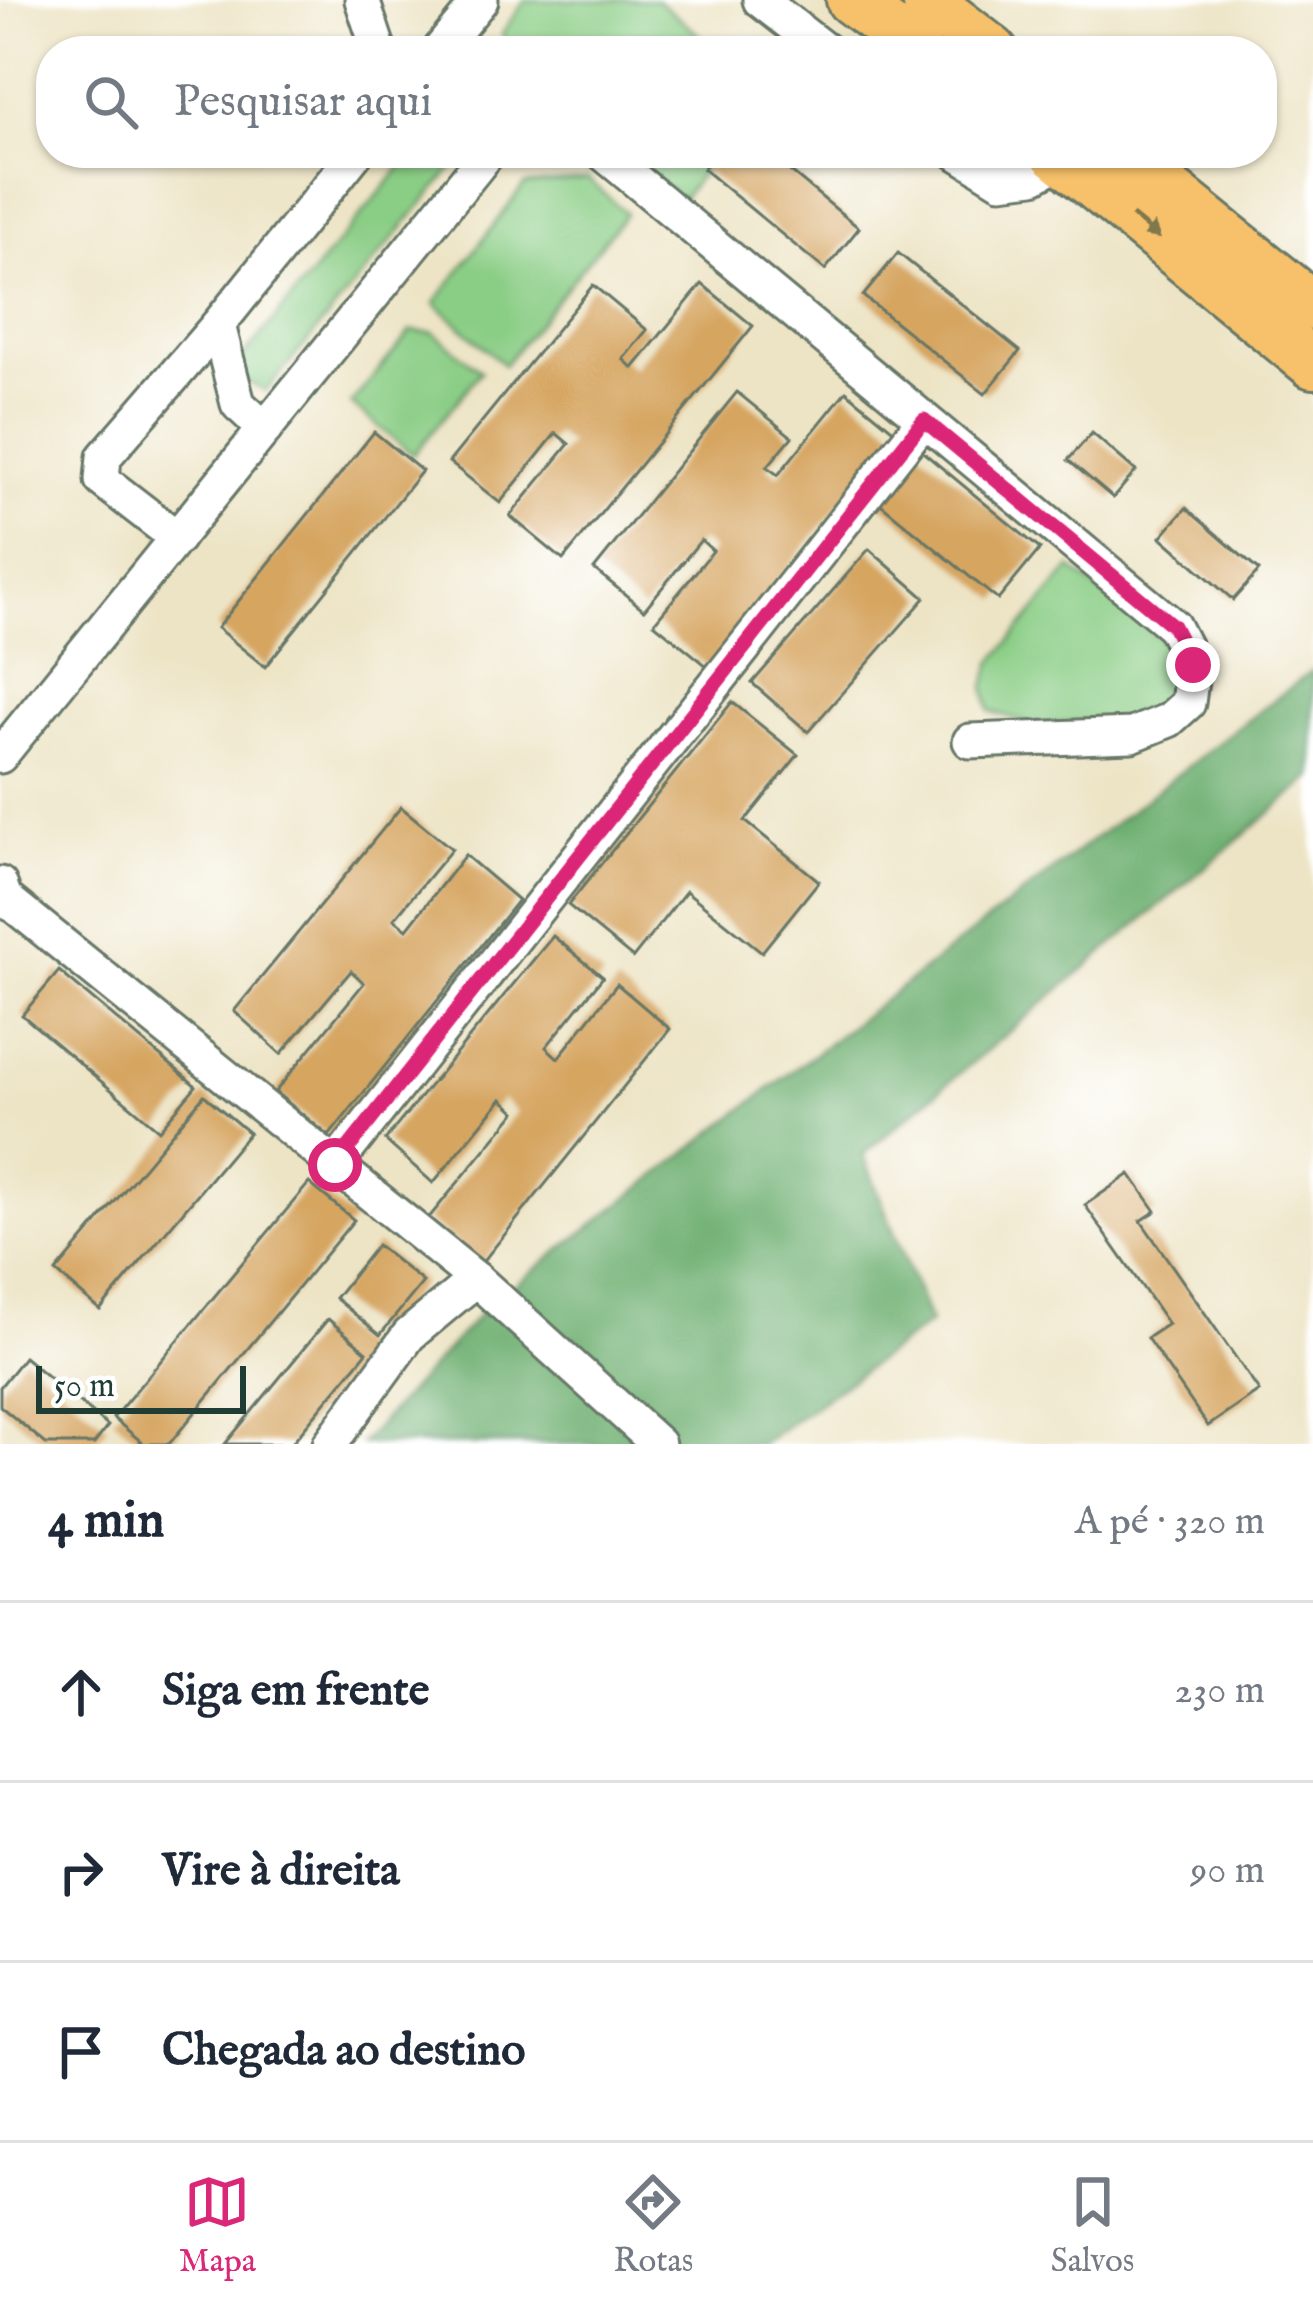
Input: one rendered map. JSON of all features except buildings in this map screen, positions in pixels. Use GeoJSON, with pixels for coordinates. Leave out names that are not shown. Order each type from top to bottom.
{"type":"FeatureCollection","features":[{"type":"Feature","properties":{"kind":"highway"},"geometry":{"type":"LineString","coordinates":[[851,0],[900,36]]}},
{"type":"Feature","properties":{"kind":"highway"},"geometry":{"type":"LineString","coordinates":[[927,0],[974,36]]}},
{"type":"Feature","properties":{"kind":"highway"},"geometry":{"type":"LineString","coordinates":[[1075,168],[1313,364]]}},
{"type":"Feature","properties":{"kind":"highway"},"geometry":{"type":"LineString","coordinates":[[1142,168],[1313,306]]}},
{"type":"Feature","properties":{"kind":"lane"},"geometry":{"type":"LineString","coordinates":[[362,0],[375,36]]}},
{"type":"Feature","properties":{"kind":"lane"},"geometry":{"type":"LineString","coordinates":[[452,36],[482,0]]}},
{"type":"Feature","properties":{"kind":"lane"},"geometry":{"type":"LineString","coordinates":[[760,0],[807,36]]}},
{"type":"Feature","properties":{"kind":"lane"},"geometry":{"type":"LineString","coordinates":[[177,538],[102,481],[104,458],[218,326],[344,168]]}},
{"type":"Feature","properties":{"kind":"lane"},"geometry":{"type":"LineString","coordinates":[[0,756],[476,168]]}},
{"type":"Feature","properties":{"kind":"lane"},"geometry":{"type":"LineString","coordinates":[[621,168],[1173,626],[1193,665],[1188,703],[1169,721],[1132,735],[970,741]]}},
{"type":"Feature","properties":{"kind":"lane"},"geometry":{"type":"LineString","coordinates":[[982,168],[1001,180],[1034,176],[1044,168]]}},
{"type":"Feature","properties":{"kind":"lane"},"geometry":{"type":"LineString","coordinates":[[218,326],[238,404],[265,429]]}},
{"type":"Feature","properties":{"kind":"lane"},"geometry":{"type":"LineString","coordinates":[[335,1165],[924,420]]}},
{"type":"Feature","properties":{"kind":"lane"},"geometry":{"type":"LineString","coordinates":[[0,884],[5,898],[476,1279],[658,1444]]}},
{"type":"Feature","properties":{"kind":"lane"},"geometry":{"type":"LineString","coordinates":[[330,1444],[409,1335],[476,1279]]}},
{"type":"Feature","properties":{"kind":"green space"},"geometry":{"type":"Polygon","coordinates":[[[525,0],[657,0],[701,36],[503,36],[525,0]]]}},
{"type":"Feature","properties":{"kind":"green space"},"geometry":{"type":"Polygon","coordinates":[[[401,168],[452,168],[266,391],[229,374],[401,168]]]}},
{"type":"Feature","properties":{"kind":"green space"},"geometry":{"type":"Polygon","coordinates":[[[642,168],[706,168],[682,199],[642,168]]]}},
{"type":"Feature","properties":{"kind":"green space"},"geometry":{"type":"Polygon","coordinates":[[[588,179],[626,213],[504,365],[435,303],[524,185],[588,179]]]}},
{"type":"Feature","properties":{"kind":"green space"},"geometry":{"type":"Polygon","coordinates":[[[411,331],[433,332],[481,371],[413,455],[351,404],[411,331]]]}},
{"type":"Feature","properties":{"kind":"green space"},"geometry":{"type":"Polygon","coordinates":[[[1071,568],[1173,649],[1183,671],[1175,701],[1147,718],[1034,725],[990,711],[985,687],[992,663],[1071,568]]]}},
{"type":"Feature","properties":{"kind":"green space"},"geometry":{"type":"Polygon","coordinates":[[[1313,670],[1313,777],[863,1154],[930,1323],[761,1444],[361,1444],[485,1308],[1313,670]]]}},
{"type":"Feature","properties":{"kind":"route"},"geometry":{"type":"LineString","coordinates":[[335,1165],[924,420],[1173,626],[1193,665]]}}]}
